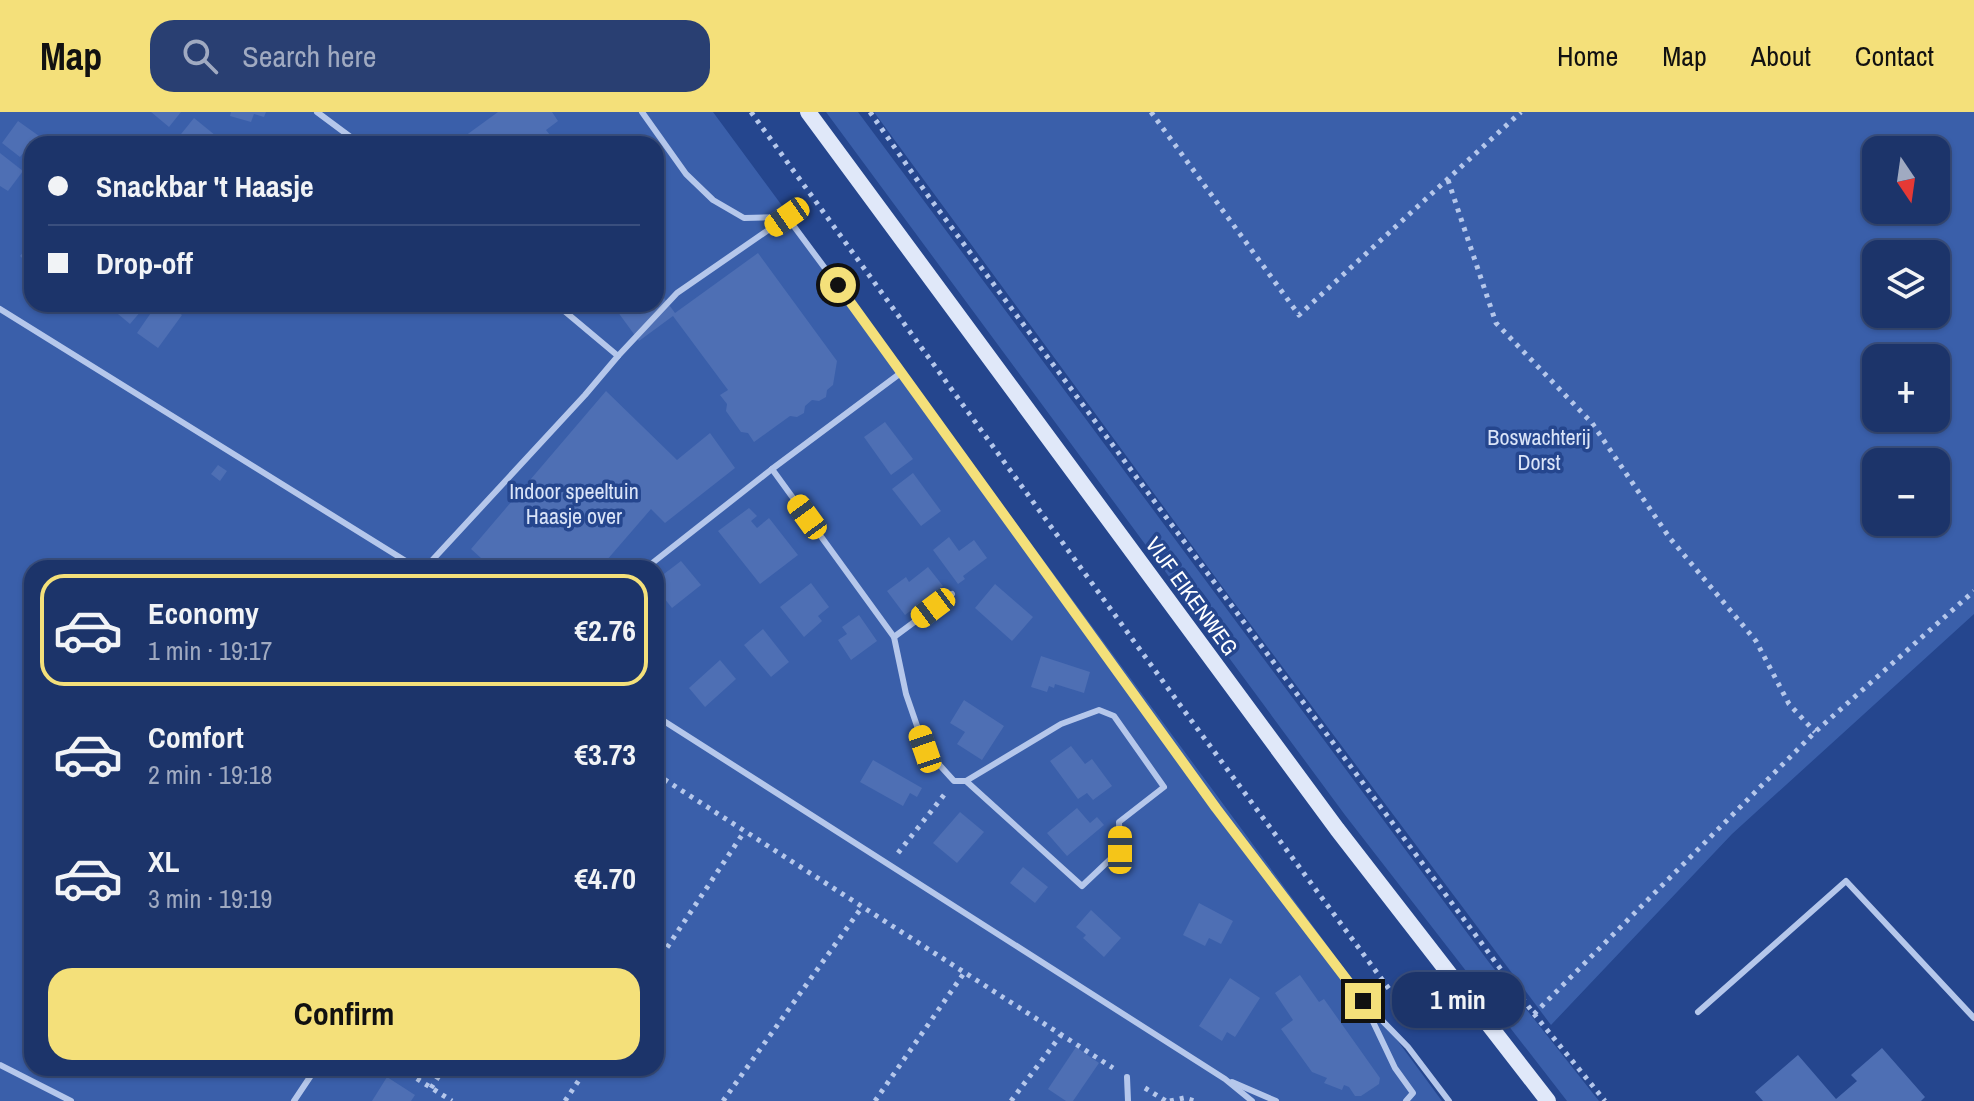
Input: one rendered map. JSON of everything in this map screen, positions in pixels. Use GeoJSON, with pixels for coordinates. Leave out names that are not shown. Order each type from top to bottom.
{"type":"FeatureCollection","features":[{"type":"Feature","properties":{"kind":"main road","name":"VIJF EIKENWEG"},"geometry":{"type":"LineString","coordinates":[[808,112],[1337,829],[1548,1101]]}},
{"type":"Feature","properties":{"kind":"lane"},"geometry":{"type":"LineString","coordinates":[[317,112],[349,136]]}},
{"type":"Feature","properties":{"kind":"lane"},"geometry":{"type":"LineString","coordinates":[[642,112],[659,136]]}},
{"type":"Feature","properties":{"kind":"lane"},"geometry":{"type":"LineString","coordinates":[[664,143],[686,174],[713,200],[744,218],[787,217]]}},
{"type":"Feature","properties":{"kind":"lane"},"geometry":{"type":"LineString","coordinates":[[664,307],[677,293],[787,217]]}},
{"type":"Feature","properties":{"kind":"lane"},"geometry":{"type":"LineString","coordinates":[[787,217],[1207,796],[1363,1001],[1408,1047],[1449,1101]]}},
{"type":"Feature","properties":{"kind":"lane"},"geometry":{"type":"LineString","coordinates":[[0,309],[404,560]]}},
{"type":"Feature","properties":{"kind":"lane"},"geometry":{"type":"LineString","coordinates":[[566,312],[618,356]]}},
{"type":"Feature","properties":{"kind":"lane"},"geometry":{"type":"LineString","coordinates":[[432,560],[659,312]]}},
{"type":"Feature","properties":{"kind":"lane"},"geometry":{"type":"LineString","coordinates":[[656,560],[902,372]]}},
{"type":"Feature","properties":{"kind":"lane"},"geometry":{"type":"LineString","coordinates":[[772,469],[894,637],[906,694],[925,749],[954,781],[966,781],[1061,724],[1099,710],[1114,716],[1164,787],[1119,822],[1120,850],[1082,886],[966,781]]}},
{"type":"Feature","properties":{"kind":"lane"},"geometry":{"type":"LineString","coordinates":[[894,637],[952,594]]}},
{"type":"Feature","properties":{"kind":"lane"},"geometry":{"type":"LineString","coordinates":[[664,721],[1225,1079],[1252,1101]]}},
{"type":"Feature","properties":{"kind":"lane"},"geometry":{"type":"LineString","coordinates":[[1698,1012],[1846,881],[1974,1018]]}},
{"type":"Feature","properties":{"kind":"lane"},"geometry":{"type":"LineString","coordinates":[[1363,1001],[1395,1068],[1421,1101]]}},
{"type":"Feature","properties":{"kind":"lane"},"geometry":{"type":"LineString","coordinates":[[0,1065],[71,1101]]}},
{"type":"Feature","properties":{"kind":"lane"},"geometry":{"type":"LineString","coordinates":[[294,1101],[311,1076]]}},
{"type":"Feature","properties":{"kind":"lane"},"geometry":{"type":"LineString","coordinates":[[1127,1077],[1128,1101]]}},
{"type":"Feature","properties":{"kind":"lane"},"geometry":{"type":"LineString","coordinates":[[1225,1079],[1276,1101]]}},
{"type":"Feature","properties":{"kind":"lane"},"geometry":{"type":"LineString","coordinates":[[1406,1101],[1413,1093]]}},
{"type":"Feature","properties":{"kind":"path"},"geometry":{"type":"LineString","coordinates":[[751,112],[1196,728],[1425,1038]]}},
{"type":"Feature","properties":{"kind":"path","name":"VIJF EIKENWEG"},"geometry":{"type":"LineString","coordinates":[[870,112],[929,197],[1534,1014],[1605,1101]]}},
{"type":"Feature","properties":{"kind":"path"},"geometry":{"type":"LineString","coordinates":[[1151,112],[1299,315],[1521,112]]}},
{"type":"Feature","properties":{"kind":"path"},"geometry":{"type":"LineString","coordinates":[[1448,180],[1496,323],[1592,423],[1669,537],[1756,641],[1789,704],[1815,732]]}},
{"type":"Feature","properties":{"kind":"path"},"geometry":{"type":"LineString","coordinates":[[1534,1014],[1815,732],[1974,591]]}},
{"type":"Feature","properties":{"kind":"path"},"geometry":{"type":"LineString","coordinates":[[664,779],[1127,1077]]}},
{"type":"Feature","properties":{"kind":"path"},"geometry":{"type":"LineString","coordinates":[[888,865],[954,781]]}},
{"type":"Feature","properties":{"kind":"path"},"geometry":{"type":"LineString","coordinates":[[664,952],[744,831]]}},
{"type":"Feature","properties":{"kind":"path"},"geometry":{"type":"LineString","coordinates":[[723,1101],[862,907]]}},
{"type":"Feature","properties":{"kind":"path"},"geometry":{"type":"LineString","coordinates":[[875,1101],[964,973]]}},
{"type":"Feature","properties":{"kind":"path"},"geometry":{"type":"LineString","coordinates":[[1011,1101],[1061,1035]]}},
{"type":"Feature","properties":{"kind":"path"},"geometry":{"type":"LineString","coordinates":[[412,1076],[452,1101]]}},
{"type":"Feature","properties":{"kind":"path"},"geometry":{"type":"LineString","coordinates":[[431,1088],[439,1076]]}},
{"type":"Feature","properties":{"kind":"path"},"geometry":{"type":"LineString","coordinates":[[565,1101],[582,1076]]}},
{"type":"Feature","properties":{"kind":"path"},"geometry":{"type":"LineString","coordinates":[[1170,1101],[1184,1098],[1195,1101]]}},
{"type":"Feature","properties":{"kind":"green space"},"geometry":{"type":"Polygon","coordinates":[[[0,112],[713,112],[1442,1101],[0,1101],[0,112]]]}},
{"type":"Feature","properties":{"kind":"green space"},"geometry":{"type":"Polygon","coordinates":[[[826,112],[858,112],[1488,961],[1599,1101],[1567,1101],[1345,815],[826,112]]]}},
{"type":"Feature","properties":{"kind":"green space","name":"Boswachterij Dorst"},"geometry":{"type":"Polygon","coordinates":[[[874,112],[1974,112],[1974,614],[1732,834],[1551,1025],[1224,589],[874,112]]]}},
{"type":"Feature","properties":{"kind":"building"},"geometry":{"type":"Polygon","coordinates":[[[151,112],[181,112],[169,127],[151,112]]]}},
{"type":"Feature","properties":{"kind":"building"},"geometry":{"type":"Polygon","coordinates":[[[231,112],[266,112],[264,117],[254,114],[251,122],[230,116],[231,112]]]}},
{"type":"Feature","properties":{"kind":"building"},"geometry":{"type":"Polygon","coordinates":[[[498,112],[552,112],[558,121],[546,130],[551,136],[465,136],[498,112]]]}},
{"type":"Feature","properties":{"kind":"building"},"geometry":{"type":"Polygon","coordinates":[[[194,118],[216,136],[179,136],[194,118]]]}},
{"type":"Feature","properties":{"kind":"building"},"geometry":{"type":"Polygon","coordinates":[[[18,121],[39,136],[24,136],[24,152],[20,157],[2,143],[18,121]]]}},
{"type":"Feature","properties":{"kind":"building"},"geometry":{"type":"Polygon","coordinates":[[[0,153],[23,171],[8,191],[0,186],[0,153]]]}},
{"type":"Feature","properties":{"kind":"building"},"geometry":{"type":"Polygon","coordinates":[[[758,253],[837,361],[833,385],[827,390],[826,397],[819,401],[812,400],[805,406],[804,413],[797,417],[790,416],[754,442],[748,433],[741,432],[726,411],[727,404],[720,395],[728,390],[673,316],[639,341],[618,312],[664,312],[664,298],[675,313],[758,253]]]}},
{"type":"Feature","properties":{"kind":"building"},"geometry":{"type":"Polygon","coordinates":[[[116,312],[140,312],[130,324],[116,312]]]}},
{"type":"Feature","properties":{"kind":"building"},"geometry":{"type":"Polygon","coordinates":[[[151,312],[178,312],[182,315],[158,348],[137,333],[151,312]]]}},
{"type":"Feature","properties":{"kind":"building","name":"Indoor speeltuin Haasje over"},"geometry":{"type":"Polygon","coordinates":[[[606,391],[677,460],[710,433],[735,468],[665,523],[651,509],[607,560],[483,560],[471,549],[606,391]]]}},
{"type":"Feature","properties":{"kind":"building"},"geometry":{"type":"Polygon","coordinates":[[[885,422],[913,459],[891,475],[864,437],[885,422]]]}},
{"type":"Feature","properties":{"kind":"building"},"geometry":{"type":"Polygon","coordinates":[[[218,465],[227,471],[220,481],[211,474],[218,465]]]}},
{"type":"Feature","properties":{"kind":"building"},"geometry":{"type":"Polygon","coordinates":[[[913,473],[941,511],[921,526],[892,489],[913,473]]]}},
{"type":"Feature","properties":{"kind":"building"},"geometry":{"type":"Polygon","coordinates":[[[749,508],[757,516],[751,521],[757,528],[769,518],[798,555],[760,584],[718,531],[749,508]]]}},
{"type":"Feature","properties":{"kind":"building"},"geometry":{"type":"Polygon","coordinates":[[[949,537],[959,551],[974,540],[987,558],[963,576],[965,579],[958,584],[933,550],[949,537]]]}},
{"type":"Feature","properties":{"kind":"building"},"geometry":{"type":"Polygon","coordinates":[[[681,561],[701,585],[672,608],[664,598],[664,574],[681,561]]]}},
{"type":"Feature","properties":{"kind":"building"},"geometry":{"type":"Polygon","coordinates":[[[928,567],[943,586],[905,615],[887,591],[906,577],[909,582],[928,567]]]}},
{"type":"Feature","properties":{"kind":"building"},"geometry":{"type":"Polygon","coordinates":[[[811,583],[829,607],[818,616],[822,621],[804,637],[780,607],[811,583]]]}},
{"type":"Feature","properties":{"kind":"building"},"geometry":{"type":"Polygon","coordinates":[[[995,584],[1033,617],[1012,641],[975,608],[995,584]]]}},
{"type":"Feature","properties":{"kind":"building"},"geometry":{"type":"Polygon","coordinates":[[[859,615],[877,641],[851,660],[838,640],[847,634],[842,627],[859,615]]]}},
{"type":"Feature","properties":{"kind":"building"},"geometry":{"type":"Polygon","coordinates":[[[763,629],[789,662],[771,677],[744,645],[763,629]]]}},
{"type":"Feature","properties":{"kind":"building"},"geometry":{"type":"Polygon","coordinates":[[[1041,656],[1090,672],[1084,693],[1055,684],[1054,688],[1049,686],[1047,692],[1031,687],[1041,656]]]}},
{"type":"Feature","properties":{"kind":"building"},"geometry":{"type":"Polygon","coordinates":[[[720,660],[736,679],[705,707],[689,688],[720,660]]]}},
{"type":"Feature","properties":{"kind":"building"},"geometry":{"type":"Polygon","coordinates":[[[964,700],[1004,726],[982,760],[957,744],[965,732],[950,723],[964,700]]]}},
{"type":"Feature","properties":{"kind":"building"},"geometry":{"type":"Polygon","coordinates":[[[1071,746],[1085,764],[1092,759],[1112,786],[1093,800],[1087,793],[1078,799],[1050,761],[1071,746]]]}},
{"type":"Feature","properties":{"kind":"building"},"geometry":{"type":"Polygon","coordinates":[[[873,760],[922,788],[917,797],[910,793],[903,806],[860,782],[873,760]]]}},
{"type":"Feature","properties":{"kind":"building"},"geometry":{"type":"Polygon","coordinates":[[[1077,808],[1090,823],[1097,817],[1104,825],[1067,856],[1047,833],[1077,808]]]}},
{"type":"Feature","properties":{"kind":"building"},"geometry":{"type":"Polygon","coordinates":[[[960,812],[984,832],[957,863],[933,843],[960,812]]]}},
{"type":"Feature","properties":{"kind":"building"},"geometry":{"type":"Polygon","coordinates":[[[1023,867],[1048,887],[1035,903],[1010,883],[1023,867]]]}},
{"type":"Feature","properties":{"kind":"building"},"geometry":{"type":"Polygon","coordinates":[[[1199,903],[1233,921],[1221,944],[1209,938],[1205,946],[1183,935],[1199,903]]]}},
{"type":"Feature","properties":{"kind":"building"},"geometry":{"type":"Polygon","coordinates":[[[1091,910],[1121,938],[1104,957],[1076,927],[1091,910]]]}},
{"type":"Feature","properties":{"kind":"building"},"geometry":{"type":"Polygon","coordinates":[[[1300,975],[1319,1002],[1324,999],[1380,1078],[1379,1084],[1361,1096],[1355,1096],[1344,1085],[1342,1090],[1324,1083],[1327,1078],[1312,1072],[1281,1029],[1293,1020],[1275,993],[1300,975]]]}},
{"type":"Feature","properties":{"kind":"building"},"geometry":{"type":"Polygon","coordinates":[[[1230,978],[1260,998],[1235,1037],[1227,1032],[1222,1041],[1199,1026],[1230,978]]]}},
{"type":"Feature","properties":{"kind":"building"},"geometry":{"type":"Polygon","coordinates":[[[1076,1047],[1099,1063],[1073,1101],[1066,1101],[1048,1089],[1076,1047]]]}},
{"type":"Feature","properties":{"kind":"building"},"geometry":{"type":"Polygon","coordinates":[[[1882,1048],[1925,1097],[1921,1101],[1763,1101],[1755,1092],[1798,1055],[1836,1099],[1857,1081],[1851,1075],[1882,1048]]]}},
{"type":"Feature","properties":{"kind":"building"},"geometry":{"type":"Polygon","coordinates":[[[387,1077],[415,1095],[411,1101],[372,1101],[387,1077]]]}},
{"type":"Feature","properties":{"kind":"route"},"geometry":{"type":"LineString","coordinates":[[838,285],[1216,808],[1363,1001]]}}]}
